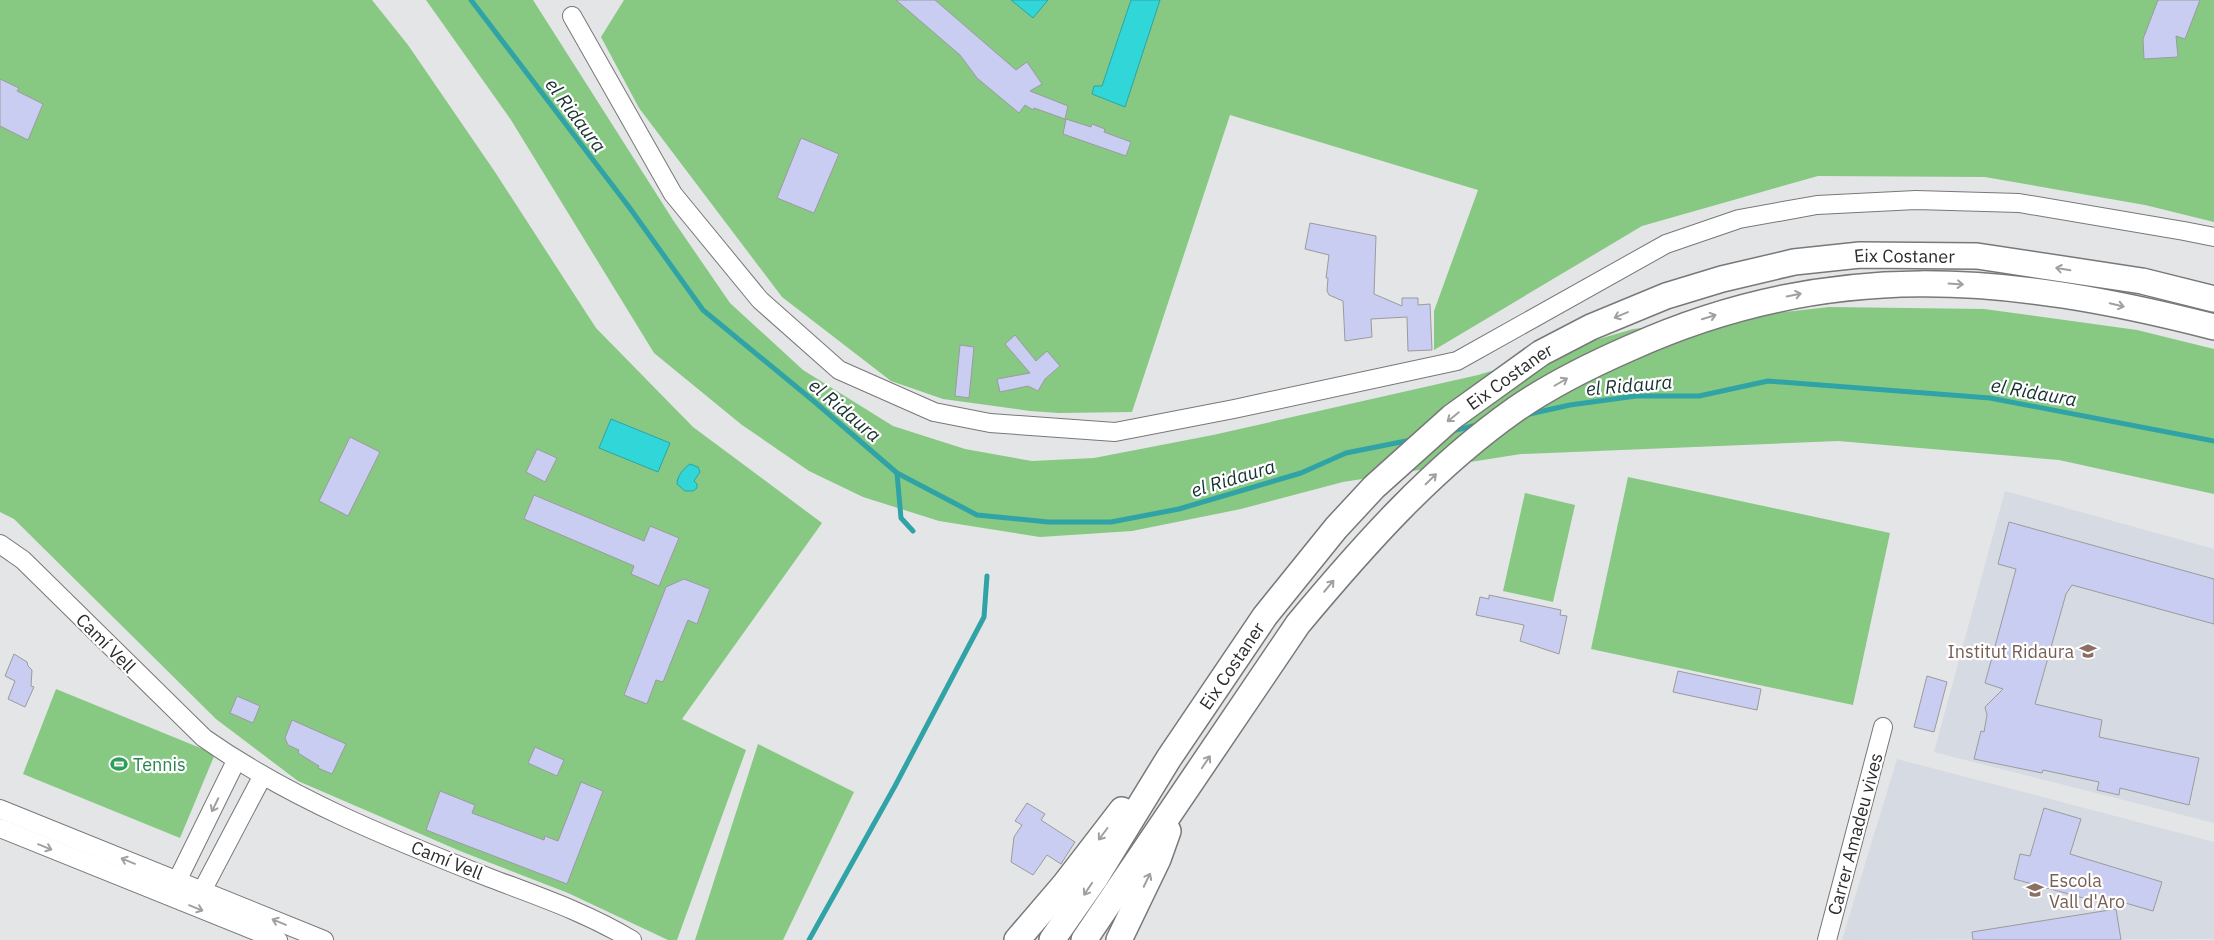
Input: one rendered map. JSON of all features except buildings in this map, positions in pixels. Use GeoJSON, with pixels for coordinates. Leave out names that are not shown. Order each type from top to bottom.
{"type":"FeatureCollection","features":[{"type":"Feature","properties":{"kind":"highway","name":"Eix Costaner"},"geometry":{"type":"LineString","coordinates":[[1052,940],[1096,877],[1169,758],[1265,616],[1346,517],[1374,487],[1452,417],[1541,354],[1591,327],[1666,296],[1722,279],[1794,262],[1860,255],[1977,256],[2142,282],[2214,299]]}},
{"type":"Feature","properties":{"kind":"highway","name":"Eix Costaner"},"geometry":{"type":"LineString","coordinates":[[1084,940],[1298,624],[1396,513],[1435,475],[1516,409],[1563,381],[1676,327],[1800,293],[1861,285],[1936,282],[2010,287],[2087,298],[2214,328]]}},
{"type":"Feature","properties":{"kind":"highway"},"geometry":{"type":"LineString","coordinates":[[1017,940],[1065,884],[1114,819],[1169,758]]}},
{"type":"Feature","properties":{"kind":"highway"},"geometry":{"type":"LineString","coordinates":[[1119,940],[1158,859],[1179,802]]}},
{"type":"Feature","properties":{"kind":"street"},"geometry":{"type":"LineString","coordinates":[[572,16],[673,194],[760,300],[839,370],[934,412],[990,424],[1114,432],[1234,409],[1457,361],[1666,244],[1739,219],[1817,205],[1916,200],[2019,203],[2214,237]]}},
{"type":"Feature","properties":{"kind":"street","name":"Camí Vell"},"geometry":{"type":"LineString","coordinates":[[0,544],[23,560],[204,738],[236,761],[312,803],[598,920],[632,940]]}},
{"type":"Feature","properties":{"kind":"street","name":"Carrer Amadeu vives"},"geometry":{"type":"LineString","coordinates":[[1827,940],[1883,727]]}},
{"type":"Feature","properties":{"kind":"street"},"geometry":{"type":"LineString","coordinates":[[177,881],[236,761]]}},
{"type":"Feature","properties":{"kind":"street"},"geometry":{"type":"LineString","coordinates":[[202,891],[262,776]]}},
{"type":"Feature","properties":{"kind":"street"},"geometry":{"type":"LineString","coordinates":[[0,809],[324,940]]}},
{"type":"Feature","properties":{"kind":"street"},"geometry":{"type":"LineString","coordinates":[[0,828],[278,940]]}},
{"type":"Feature","properties":{"kind":"shaded area","name":"Institut Ridaura"},"geometry":{"type":"Polygon","coordinates":[[[2005,491],[2214,549],[2214,823],[1934,752],[2005,491]]]}},
{"type":"Feature","properties":{"kind":"shaded area","name":"Escola Vall d'Aro"},"geometry":{"type":"Polygon","coordinates":[[[1897,759],[2214,842],[2214,939],[1842,940],[1897,759]]]}},
{"type":"Feature","properties":{"kind":"green space"},"geometry":{"type":"Polygon","coordinates":[[[0,0],[372,0],[408,45],[495,172],[596,328],[693,427],[822,523],[682,719],[746,750],[677,940],[668,940],[568,893],[460,851],[298,781],[216,719],[14,519],[0,512],[0,0]]]}},
{"type":"Feature","properties":{"kind":"green space"},"geometry":{"type":"Polygon","coordinates":[[[426,0],[533,0],[673,220],[730,303],[803,370],[893,426],[965,449],[1032,461],[1094,458],[1213,435],[1478,375],[1633,329],[1829,307],[1984,309],[2137,330],[2214,349],[2214,494],[2059,460],[1838,441],[1521,454],[1343,482],[1241,509],[1132,531],[1040,537],[939,521],[863,497],[809,471],[742,425],[654,353],[511,120],[426,0]]]}},
{"type":"Feature","properties":{"kind":"green space"},"geometry":{"type":"Polygon","coordinates":[[[624,0],[2214,0],[2214,222],[2145,205],[1985,177],[1818,176],[1642,226],[1434,350],[1434,311],[1478,190],[1230,115],[1132,412],[1059,413],[943,399],[891,381],[782,297],[639,108],[601,37],[624,0]]]}},
{"type":"Feature","properties":{"kind":"green space"},"geometry":{"type":"Polygon","coordinates":[[[1628,477],[1890,533],[1853,705],[1591,649],[1628,477]]]}},
{"type":"Feature","properties":{"kind":"green space"},"geometry":{"type":"Polygon","coordinates":[[[1525,493],[1575,505],[1553,602],[1503,591],[1525,493]]]}},
{"type":"Feature","properties":{"kind":"green space","name":"Tennis"},"geometry":{"type":"Polygon","coordinates":[[[56,689],[215,754],[180,838],[23,774],[56,689]]]}},
{"type":"Feature","properties":{"kind":"green space"},"geometry":{"type":"Polygon","coordinates":[[[758,744],[854,792],[783,940],[695,940],[758,744]]]}},
{"type":"Feature","properties":{"kind":"water"},"geometry":{"type":"Polygon","coordinates":[[[1011,0],[1048,0],[1033,18],[1011,0]]]}},
{"type":"Feature","properties":{"kind":"water"},"geometry":{"type":"Polygon","coordinates":[[[1131,0],[1160,0],[1125,107],[1092,94],[1094,86],[1102,86],[1131,0]]]}},
{"type":"Feature","properties":{"kind":"water"},"geometry":{"type":"Polygon","coordinates":[[[611,419],[670,443],[658,472],[599,448],[611,419]]]}},
{"type":"Feature","properties":{"kind":"water"},"geometry":{"type":"Polygon","coordinates":[[[690,464],[698,467],[700,472],[694,481],[697,484],[697,488],[693,491],[685,491],[677,484],[677,481],[681,472],[690,464]]]}},
{"type":"Feature","properties":{"kind":"waterway","name":"el Ridaura"},"geometry":{"type":"LineString","coordinates":[[471,0],[629,207],[703,310],[897,473],[977,515],[1048,522],[1111,522],[1179,509],[1301,473],[1346,453],[1411,440]]}},
{"type":"Feature","properties":{"kind":"waterway","name":"el Ridaura"},"geometry":{"type":"LineString","coordinates":[[1525,415],[1570,405],[1636,396],[1699,396],[1768,381],[1990,398],[2214,441]]}},
{"type":"Feature","properties":{"kind":"waterway","name":"el Ridaura"},"geometry":{"type":"LineString","coordinates":[[1452,431],[1477,425]]}},
{"type":"Feature","properties":{"kind":"waterway"},"geometry":{"type":"LineString","coordinates":[[897,473],[901,518],[913,531]]}},
{"type":"Feature","properties":{"kind":"waterway"},"geometry":{"type":"LineString","coordinates":[[809,940],[895,786],[984,617],[987,576]]}},
{"type":"Feature","properties":{"kind":"place","name":"Institut Ridaura"},"geometry":{"type":"Point","coordinates":[2088,651]}},
{"type":"Feature","properties":{"kind":"place","name":"Tennis"},"geometry":{"type":"Point","coordinates":[119,764]}},
{"type":"Feature","properties":{"kind":"place","name":"Escola Vall d'Aro"},"geometry":{"type":"Point","coordinates":[2035,890]}}]}
